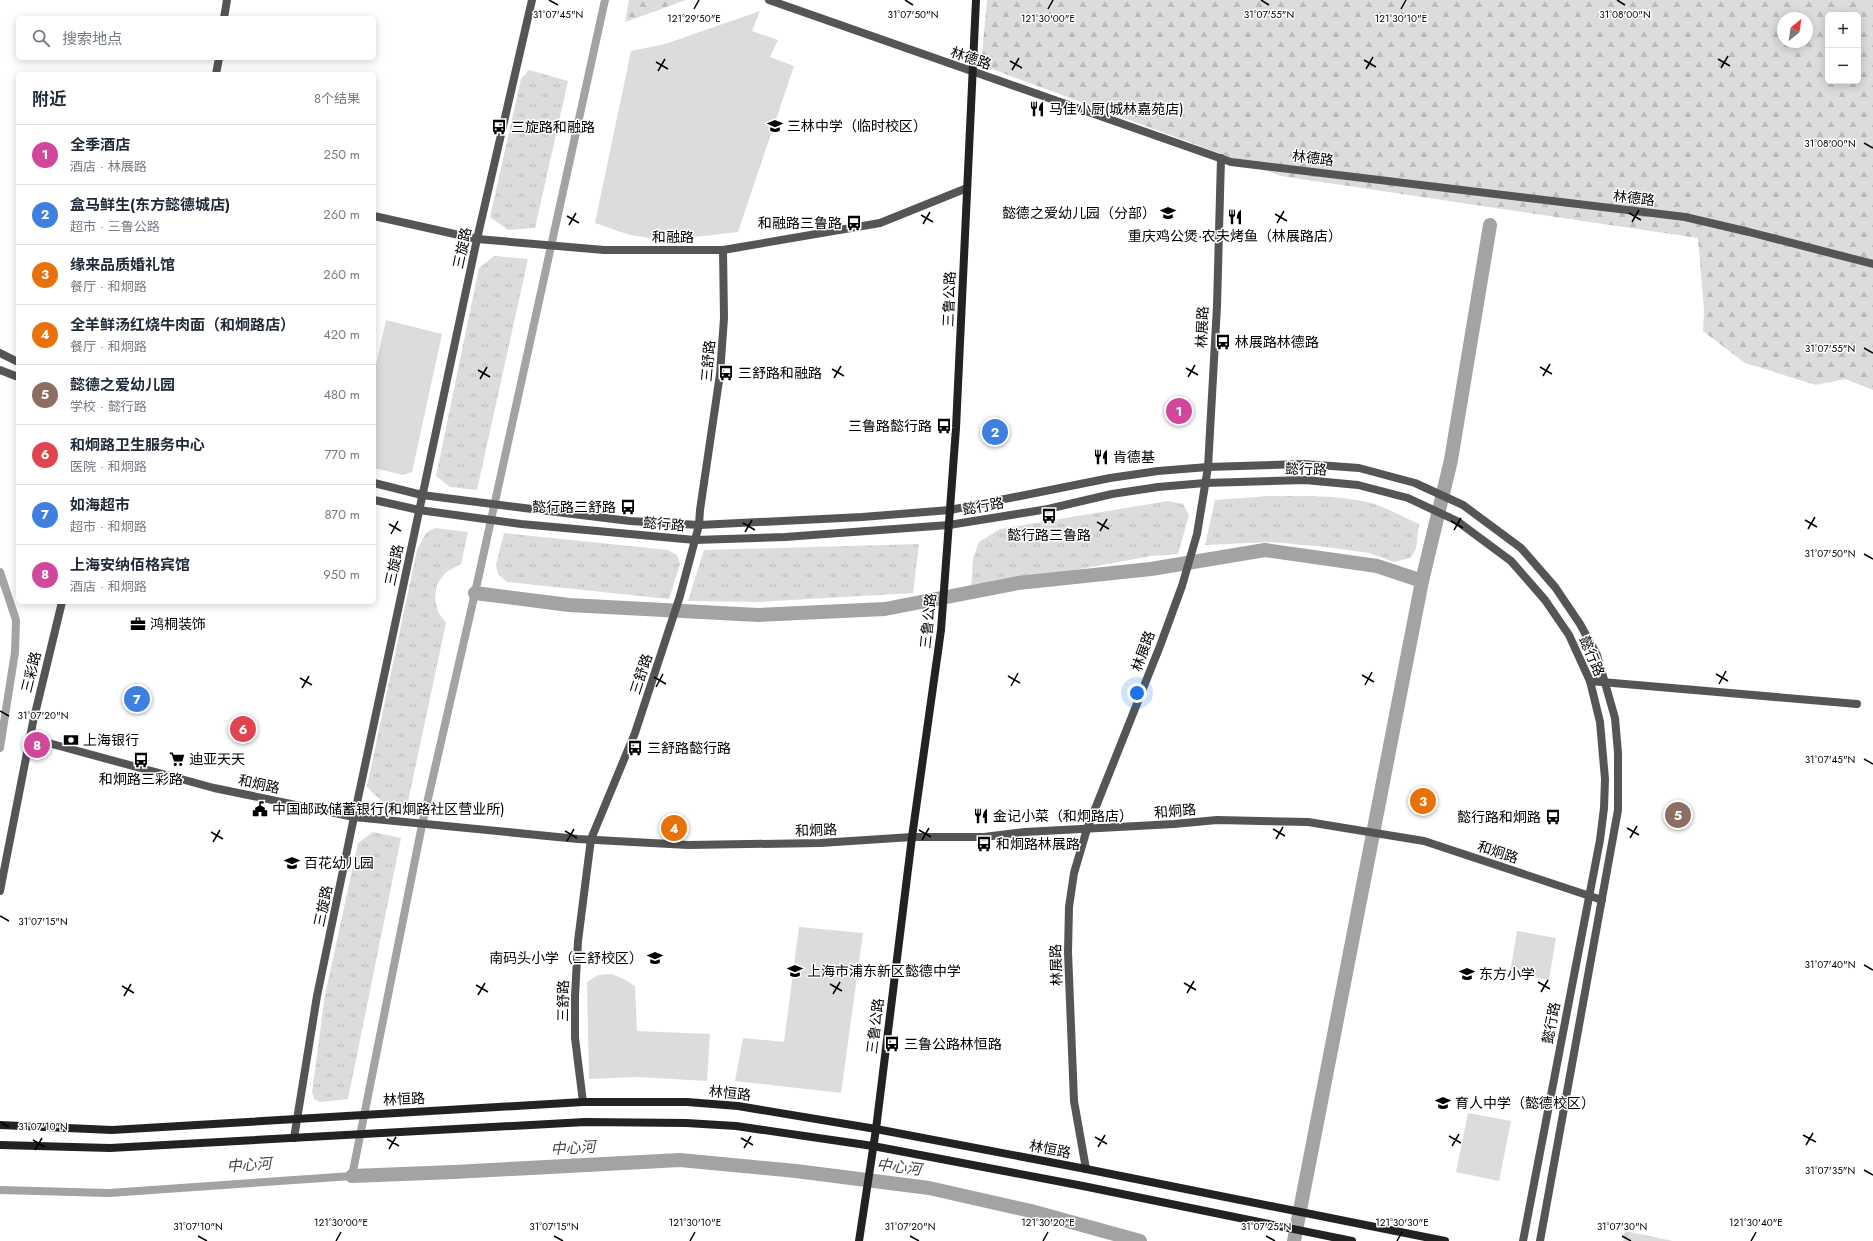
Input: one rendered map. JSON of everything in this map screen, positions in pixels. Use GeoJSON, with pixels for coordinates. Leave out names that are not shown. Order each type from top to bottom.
{"type":"FeatureCollection","features":[{"type":"Feature","properties":{"kind":"main road","name":"三鲁公路"},"geometry":{"type":"LineString","coordinates":[[859,1241],[876,1129],[912,837],[940,636],[949,526],[962,304],[976,0]]}},
{"type":"Feature","properties":{"kind":"main road","name":"林恒路"},"geometry":{"type":"LineString","coordinates":[[0,1125],[112,1130],[583,1102],[687,1102],[738,1106],[876,1129],[1086,1169],[1445,1241]]}},
{"type":"Feature","properties":{"kind":"main road"},"geometry":{"type":"LineString","coordinates":[[0,1145],[110,1148],[585,1122],[686,1123],[736,1126],[873,1146],[1352,1241]]}},
{"type":"Feature","properties":{"kind":"street"},"geometry":{"type":"LineString","coordinates":[[224,16],[227,0]]}},
{"type":"Feature","properties":{"kind":"street","name":"三旋路"},"geometry":{"type":"LineString","coordinates":[[294,1138],[318,996],[354,817],[477,239],[532,0]]}},
{"type":"Feature","properties":{"kind":"street","name":"林德路"},"geometry":{"type":"LineString","coordinates":[[769,0],[1231,162],[1685,217],[1873,264]]}},
{"type":"Feature","properties":{"kind":"street"},"geometry":{"type":"LineString","coordinates":[[216,72],[218,60]]}},
{"type":"Feature","properties":{"kind":"street","name":"林展路"},"geometry":{"type":"LineString","coordinates":[[1086,1169],[1074,1101],[1068,952],[1069,907],[1074,873],[1087,829],[1160,646],[1182,586],[1196,534],[1208,467],[1217,306],[1221,158]]}},
{"type":"Feature","properties":{"kind":"street","name":"和融路"},"geometry":{"type":"LineString","coordinates":[[376,216],[477,239],[604,250],[723,250],[880,223],[967,188]]}},
{"type":"Feature","properties":{"kind":"street","name":"三舒路"},"geometry":{"type":"LineString","coordinates":[[583,1102],[576,1038],[575,996],[578,940],[591,839],[635,733],[680,596],[699,526],[720,374],[724,318],[723,250]]}},
{"type":"Feature","properties":{"kind":"street"},"geometry":{"type":"LineString","coordinates":[[0,353],[16,361]]}},
{"type":"Feature","properties":{"kind":"street"},"geometry":{"type":"LineString","coordinates":[[0,370],[16,377]]}},
{"type":"Feature","properties":{"kind":"street","name":"懿行路"},"geometry":{"type":"LineString","coordinates":[[376,484],[422,495],[458,500],[630,521],[699,526],[950,510],[1110,478],[1158,471],[1208,467],[1304,464],[1358,468],[1415,483],[1463,505],[1520,548],[1555,587],[1580,624],[1597,655],[1615,718],[1618,810],[1540,1241]]}},
{"type":"Feature","properties":{"kind":"street","name":"懿行路"},"geometry":{"type":"LineString","coordinates":[[376,500],[419,510],[521,524],[695,540],[785,537],[949,526],[1048,509],[1112,494],[1158,487],[1205,483],[1305,480],[1358,485],[1408,498],[1456,521],[1511,561],[1545,600],[1569,635],[1590,681],[1600,722],[1605,779],[1604,808],[1600,840],[1588,896],[1523,1241]]}},
{"type":"Feature","properties":{"kind":"street","name":"三彩路"},"geometry":{"type":"LineString","coordinates":[[0,891],[40,690],[62,604]]}},
{"type":"Feature","properties":{"kind":"street"},"geometry":{"type":"LineString","coordinates":[[1590,681],[1605,681],[1857,704]]}},
{"type":"Feature","properties":{"kind":"street","name":"和炯路"},"geometry":{"type":"LineString","coordinates":[[30,738],[214,788],[354,817],[422,825],[591,839],[688,845],[820,843],[912,837],[984,837],[1025,832],[1174,824],[1217,820],[1308,822],[1424,842],[1602,900]]}},
{"type":"Feature","properties":{"kind":"green space"},"geometry":{"type":"Polygon","coordinates":[[[629,0],[686,0],[625,22],[629,0]]]}},
{"type":"Feature","properties":{"kind":"green space"},"geometry":{"type":"Polygon","coordinates":[[[987,0],[1873,0],[1873,390],[1845,379],[1816,385],[1745,363],[1703,331],[1704,310],[1698,238],[1281,176],[981,65],[987,0]]]}},
{"type":"Feature","properties":{"kind":"green space"},"geometry":{"type":"Polygon","coordinates":[[[760,11],[752,31],[778,40],[770,57],[794,66],[738,232],[682,238],[654,238],[627,234],[595,223],[631,51],[665,44],[760,11]]]}},
{"type":"Feature","properties":{"kind":"green space"},"geometry":{"type":"Polygon","coordinates":[[[529,70],[568,81],[535,228],[508,230],[490,217],[521,79],[529,70]]]}},
{"type":"Feature","properties":{"kind":"green space"},"geometry":{"type":"Polygon","coordinates":[[[494,256],[528,259],[477,490],[450,487],[436,476],[479,268],[494,256]]]}},
{"type":"Feature","properties":{"kind":"green space"},"geometry":{"type":"Polygon","coordinates":[[[386,320],[442,334],[412,472],[403,475],[376,468],[376,364],[386,320]]]}},
{"type":"Feature","properties":{"kind":"green space"},"geometry":{"type":"Polygon","coordinates":[[[1270,496],[1316,496],[1362,501],[1376,505],[1419,524],[1416,549],[1410,558],[1394,562],[1369,553],[1271,542],[1205,545],[1215,500],[1270,496]]]}},
{"type":"Feature","properties":{"kind":"green space"},"geometry":{"type":"Polygon","coordinates":[[[1168,501],[1183,504],[1189,515],[1178,554],[1151,556],[971,589],[973,559],[979,542],[1000,529],[1168,501]]]}},
{"type":"Feature","properties":{"kind":"green space"},"geometry":{"type":"Polygon","coordinates":[[[435,528],[468,532],[461,564],[446,572],[437,584],[435,599],[438,612],[446,623],[406,811],[384,802],[367,786],[417,550],[426,533],[435,528]]]}},
{"type":"Feature","properties":{"kind":"green space"},"geometry":{"type":"Polygon","coordinates":[[[504,533],[668,550],[677,555],[680,564],[669,599],[507,582],[498,574],[496,565],[504,533]]]}},
{"type":"Feature","properties":{"kind":"green space"},"geometry":{"type":"Polygon","coordinates":[[[919,544],[913,593],[757,602],[688,601],[704,550],[919,544]]]}},
{"type":"Feature","properties":{"kind":"green space"},"geometry":{"type":"Polygon","coordinates":[[[373,832],[401,838],[348,1099],[320,1102],[314,1099],[312,1092],[325,995],[358,843],[373,832]]]}},
{"type":"Feature","properties":{"kind":"green space"},"geometry":{"type":"Polygon","coordinates":[[[799,927],[863,933],[841,1093],[735,1081],[743,1038],[784,1042],[799,927]]]}},
{"type":"Feature","properties":{"kind":"green space"},"geometry":{"type":"Polygon","coordinates":[[[1517,931],[1556,938],[1549,980],[1510,973],[1517,931]]]}},
{"type":"Feature","properties":{"kind":"green space"},"geometry":{"type":"Polygon","coordinates":[[[611,974],[622,978],[635,986],[637,1031],[710,1034],[707,1081],[638,1077],[589,1079],[587,982],[598,975],[611,974]]]}},
{"type":"Feature","properties":{"kind":"green space"},"geometry":{"type":"Polygon","coordinates":[[[1468,1113],[1511,1121],[1499,1181],[1456,1172],[1468,1113]]]}},
{"type":"Feature","properties":{"kind":"green space"},"geometry":{"type":"Polygon","coordinates":[[[1625,1231],[1673,1241],[1623,1241],[1625,1231]]]}},
{"type":"Feature","properties":{"kind":"waterway"},"geometry":{"type":"LineString","coordinates":[[0,1190],[109,1193],[352,1176],[422,825],[475,593],[605,0]]}},
{"type":"Feature","properties":{"kind":"waterway"},"geometry":{"type":"LineString","coordinates":[[1294,1241],[1422,581],[1451,460],[1490,225]]}},
{"type":"Feature","properties":{"kind":"waterway"},"geometry":{"type":"LineString","coordinates":[[475,593],[569,605],[758,615],[885,609],[1018,583],[1151,569],[1265,550],[1377,566],[1422,581]]}},
{"type":"Feature","properties":{"kind":"waterway"},"geometry":{"type":"LineString","coordinates":[[0,572],[16,620],[15,652],[0,748]]}},
{"type":"Feature","properties":{"kind":"waterway","name":"中心河"},"geometry":{"type":"LineString","coordinates":[[352,1176],[680,1160],[796,1171],[929,1188],[1031,1211],[1140,1241]]}},
{"type":"Feature","properties":{"kind":"place","name":"马佳小厨(城林嘉苑店)"},"geometry":{"type":"Point","coordinates":[1037,109]}},
{"type":"Feature","properties":{"kind":"place","name":"三林中学（临时校区）"},"geometry":{"type":"Point","coordinates":[775,126]}},
{"type":"Feature","properties":{"kind":"place","name":"三旋路和融路"},"geometry":{"type":"Point","coordinates":[499,127]}},
{"type":"Feature","properties":{"kind":"place","name":"懿德之爱幼儿园（分部）"},"geometry":{"type":"Point","coordinates":[1168,213]}},
{"type":"Feature","properties":{"kind":"place","name":"重庆鸡公煲·农夫烤鱼（林展路店）"},"geometry":{"type":"Point","coordinates":[1235,217]}},
{"type":"Feature","properties":{"kind":"place","name":"和融路三鲁路"},"geometry":{"type":"Point","coordinates":[854,223]}},
{"type":"Feature","properties":{"kind":"place","name":"林展路林德路"},"geometry":{"type":"Point","coordinates":[1223,342]}},
{"type":"Feature","properties":{"kind":"place","name":"三舒路和融路"},"geometry":{"type":"Point","coordinates":[726,373]}},
{"type":"Feature","properties":{"kind":"place","name":"全季酒店"},"geometry":{"type":"Point","coordinates":[1179,411]}},
{"type":"Feature","properties":{"kind":"place","name":"三鲁路懿行路"},"geometry":{"type":"Point","coordinates":[944,426]}},
{"type":"Feature","properties":{"kind":"place","name":"盒马鲜生(东方懿德城店)"},"geometry":{"type":"Point","coordinates":[995,432]}},
{"type":"Feature","properties":{"kind":"place","name":"肯德基"},"geometry":{"type":"Point","coordinates":[1101,457]}},
{"type":"Feature","properties":{"kind":"place","name":"懿行路三舒路"},"geometry":{"type":"Point","coordinates":[628,507]}},
{"type":"Feature","properties":{"kind":"place","name":"懿行路三鲁路"},"geometry":{"type":"Point","coordinates":[1049,516]}},
{"type":"Feature","properties":{"kind":"place","name":"鸿桐装饰"},"geometry":{"type":"Point","coordinates":[138,624]}},
{"type":"Feature","properties":{"kind":"place","name":"如海超市"},"geometry":{"type":"Point","coordinates":[137,699]}},
{"type":"Feature","properties":{"kind":"place","name":"和炯路卫生服务中心"},"geometry":{"type":"Point","coordinates":[243,729]}},
{"type":"Feature","properties":{"kind":"place","name":"上海银行"},"geometry":{"type":"Point","coordinates":[71,740]}},
{"type":"Feature","properties":{"kind":"place","name":"上海安纳佰格宾馆"},"geometry":{"type":"Point","coordinates":[37,745]}},
{"type":"Feature","properties":{"kind":"place","name":"三舒路懿行路"},"geometry":{"type":"Point","coordinates":[635,748]}},
{"type":"Feature","properties":{"kind":"place","name":"迪亚天天"},"geometry":{"type":"Point","coordinates":[177,759]}},
{"type":"Feature","properties":{"kind":"place","name":"和炯路三彩路"},"geometry":{"type":"Point","coordinates":[141,760]}},
{"type":"Feature","properties":{"kind":"place","name":"缘来品质婚礼馆"},"geometry":{"type":"Point","coordinates":[1423,801]}},
{"type":"Feature","properties":{"kind":"place","name":"中国邮政储蓄银行(和炯路社区营业所)"},"geometry":{"type":"Point","coordinates":[260,809]}},
{"type":"Feature","properties":{"kind":"place","name":"懿德之爱幼儿园"},"geometry":{"type":"Point","coordinates":[1678,815]}},
{"type":"Feature","properties":{"kind":"place","name":"金记小菜（和炯路店）"},"geometry":{"type":"Point","coordinates":[981,816]}},
{"type":"Feature","properties":{"kind":"place","name":"懿行路和炯路"},"geometry":{"type":"Point","coordinates":[1553,817]}},
{"type":"Feature","properties":{"kind":"place","name":"全羊鲜汤红烧牛肉面（和炯路店）"},"geometry":{"type":"Point","coordinates":[674,828]}},
{"type":"Feature","properties":{"kind":"place","name":"和炯路林展路"},"geometry":{"type":"Point","coordinates":[984,844]}},
{"type":"Feature","properties":{"kind":"place","name":"百花幼儿园"},"geometry":{"type":"Point","coordinates":[292,863]}},
{"type":"Feature","properties":{"kind":"place","name":"南码头小学（三舒校区）"},"geometry":{"type":"Point","coordinates":[655,958]}},
{"type":"Feature","properties":{"kind":"place","name":"上海市浦东新区懿德中学"},"geometry":{"type":"Point","coordinates":[795,971]}},
{"type":"Feature","properties":{"kind":"place","name":"东方小学"},"geometry":{"type":"Point","coordinates":[1467,974]}},
{"type":"Feature","properties":{"kind":"place","name":"三鲁公路林恒路"},"geometry":{"type":"Point","coordinates":[892,1044]}},
{"type":"Feature","properties":{"kind":"place","name":"育人中学（懿德校区）"},"geometry":{"type":"Point","coordinates":[1443,1103]}}]}
